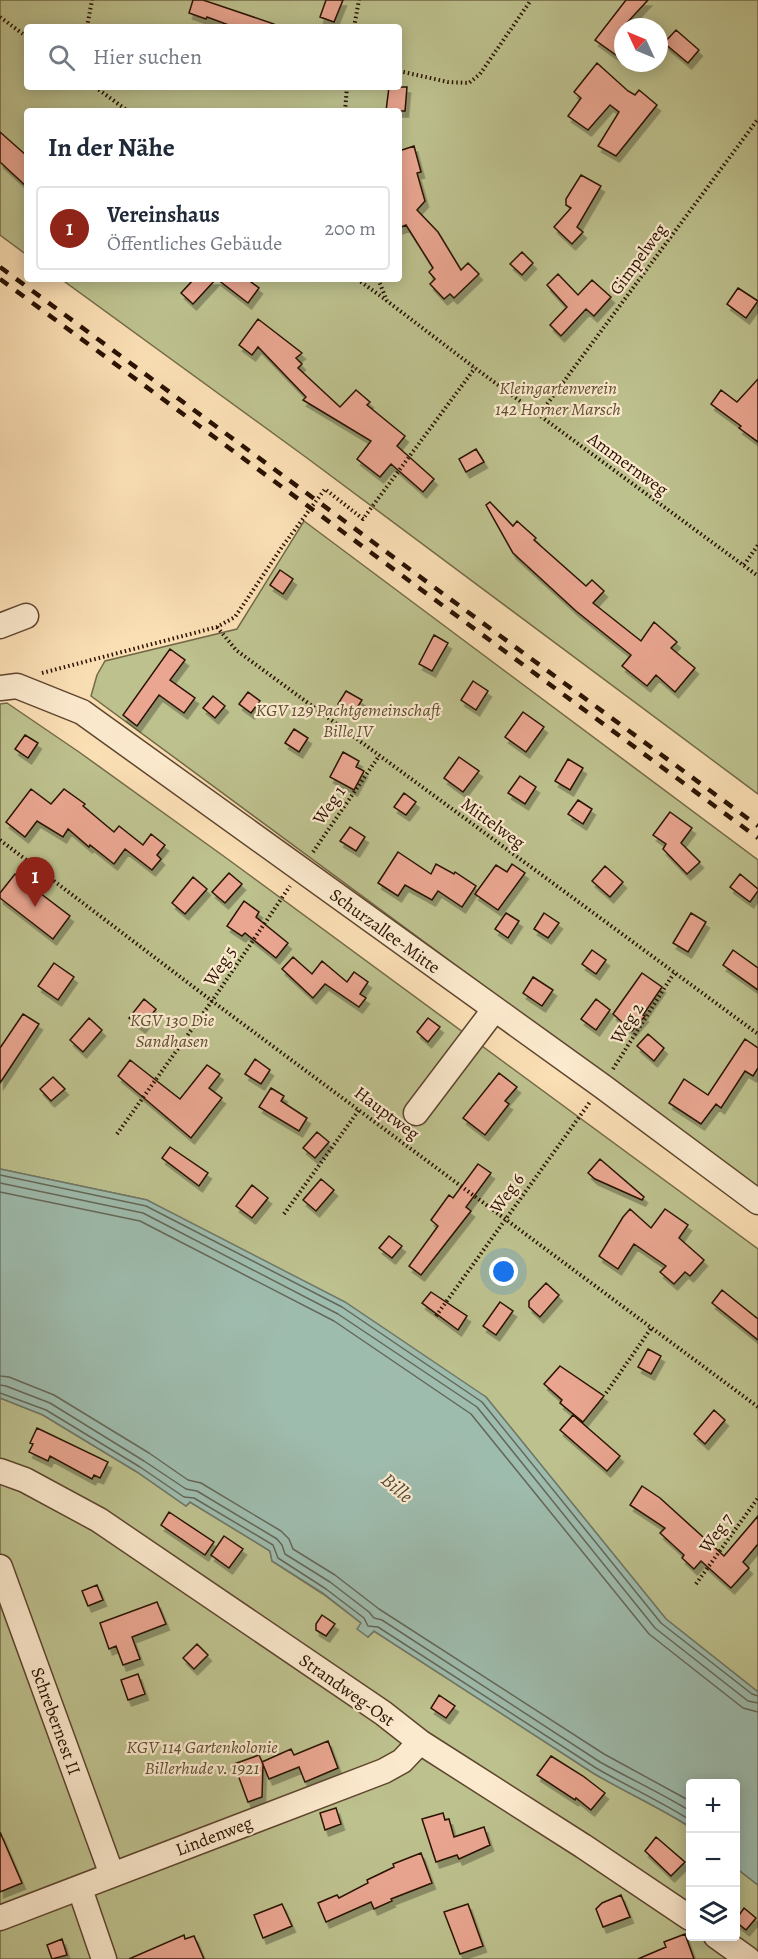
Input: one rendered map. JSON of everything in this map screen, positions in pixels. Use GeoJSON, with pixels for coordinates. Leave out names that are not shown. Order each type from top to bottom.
{"type":"FeatureCollection","features":[{"type":"Feature","properties":{"kind":"street"},"geometry":{"type":"LineString","coordinates":[[0,626],[26,616]]}},
{"type":"Feature","properties":{"kind":"street","name":"Schurzallee-Mitte"},"geometry":{"type":"LineString","coordinates":[[9,687],[82,712],[602,1086],[758,1202]]}},
{"type":"Feature","properties":{"kind":"street"},"geometry":{"type":"LineString","coordinates":[[416,1113],[494,1010]]}},
{"type":"Feature","properties":{"kind":"street","name":"Strandweg-Ost"},"geometry":{"type":"LineString","coordinates":[[0,1471],[26,1480],[99,1520],[383,1713],[420,1742],[574,1840],[686,1915]]}},
{"type":"Feature","properties":{"kind":"street","name":"Schrebernest II"},"geometry":{"type":"LineString","coordinates":[[0,1567],[112,1875]]}},
{"type":"Feature","properties":{"kind":"street","name":"Lindenweg"},"geometry":{"type":"LineString","coordinates":[[0,1918],[384,1772],[402,1761],[420,1742]]}},
{"type":"Feature","properties":{"kind":"street"},"geometry":{"type":"LineString","coordinates":[[80,1889],[104,1959]]}},
{"type":"Feature","properties":{"kind":"street"},"geometry":{"type":"LineString","coordinates":[[723,1941],[748,1959]]}},
{"type":"Feature","properties":{"kind":"path"},"geometry":{"type":"LineString","coordinates":[[88,24],[92,0]]}},
{"type":"Feature","properties":{"kind":"path"},"geometry":{"type":"LineString","coordinates":[[355,24],[359,0]]}},
{"type":"Feature","properties":{"kind":"path"},"geometry":{"type":"LineString","coordinates":[[402,72],[469,83],[480,74],[531,0]]}},
{"type":"Feature","properties":{"kind":"path"},"geometry":{"type":"LineString","coordinates":[[0,17],[24,35]]}},
{"type":"Feature","properties":{"kind":"path"},"geometry":{"type":"LineString","coordinates":[[99,90],[124,108]]}},
{"type":"Feature","properties":{"kind":"path"},"geometry":{"type":"LineString","coordinates":[[345,108],[347,90]]}},
{"type":"Feature","properties":{"kind":"path","name":"Gimpelweg"},"geometry":{"type":"LineString","coordinates":[[539,415],[758,119]]}},
{"type":"Feature","properties":{"kind":"path","name":"Ammernweg"},"geometry":{"type":"LineString","coordinates":[[361,282],[758,576]]}},
{"type":"Feature","properties":{"kind":"path"},"geometry":{"type":"LineString","coordinates":[[379,282],[387,301]]}},
{"type":"Feature","properties":{"kind":"path"},"geometry":{"type":"LineString","coordinates":[[9,687],[41,673],[217,627],[235,617],[282,547],[326,489],[363,519],[476,368]]}},
{"type":"Feature","properties":{"kind":"path"},"geometry":{"type":"LineString","coordinates":[[744,565],[758,545]]}},
{"type":"Feature","properties":{"kind":"path","name":"Mittelweg"},"geometry":{"type":"LineString","coordinates":[[217,627],[236,650],[758,1034]]}},
{"type":"Feature","properties":{"kind":"path","name":"Weg 1"},"geometry":{"type":"LineString","coordinates":[[300,870],[379,756]]}},
{"type":"Feature","properties":{"kind":"path","name":"Hauptweg"},"geometry":{"type":"LineString","coordinates":[[0,840],[212,1001],[758,1407]]}},
{"type":"Feature","properties":{"kind":"path","name":"Weg 5"},"geometry":{"type":"LineString","coordinates":[[117,1134],[281,899]]}},
{"type":"Feature","properties":{"kind":"path","name":"Weg 2"},"geometry":{"type":"LineString","coordinates":[[602,1086],[674,973]]}},
{"type":"Feature","properties":{"kind":"path","name":"Weg 6"},"geometry":{"type":"LineString","coordinates":[[436,1317],[602,1086]]}},
{"type":"Feature","properties":{"kind":"path"},"geometry":{"type":"LineString","coordinates":[[284,1214],[359,1110]]}},
{"type":"Feature","properties":{"kind":"path"},"geometry":{"type":"LineString","coordinates":[[606,1393],[652,1327]]}},
{"type":"Feature","properties":{"kind":"path","name":"Weg 7"},"geometry":{"type":"LineString","coordinates":[[696,1584],[758,1498]]}},
{"type":"Feature","properties":{"kind":"green space","name":"Kleingartenverein 142 Horner Marsch"},"geometry":{"type":"Polygon","coordinates":[[[0,0],[758,0],[758,794],[307,458],[65,282],[402,282],[402,108],[24,108],[24,253],[0,235],[0,0]]]}},
{"type":"Feature","properties":{"kind":"green space","name":"KGV 129 Pachtgemeinschaft Bille IV"},"geometry":{"type":"Polygon","coordinates":[[[304,521],[758,860],[758,1188],[91,696],[97,675],[105,661],[237,629],[304,521]]]}},
{"type":"Feature","properties":{"kind":"green space","name":"KGV 130 Die Sandhasen"},"geometry":{"type":"Polygon","coordinates":[[[7,703],[229,860],[758,1249],[758,1692],[666,1619],[486,1397],[147,1200],[0,1169],[0,704],[7,703]]]}},
{"type":"Feature","properties":{"kind":"green space","name":"KGV 114 Gartenkolonie Billerhude v. 1921"},"geometry":{"type":"Polygon","coordinates":[[[0,1398],[43,1415],[137,1472],[186,1506],[190,1502],[270,1551],[272,1561],[323,1594],[361,1623],[368,1637],[374,1631],[593,1773],[686,1825],[686,1941],[740,1941],[740,1871],[758,1885],[758,1959],[0,1959],[0,1398]]]}},
{"type":"Feature","properties":{"kind":"water","name":"Bille"},"geometry":{"type":"Polygon","coordinates":[[[0,1169],[147,1200],[345,1302],[486,1397],[666,1619],[758,1692],[758,1885],[740,1871],[740,1779],[686,1779],[686,1825],[593,1773],[374,1631],[368,1637],[357,1629],[361,1623],[323,1593],[272,1561],[270,1551],[190,1502],[186,1506],[137,1472],[43,1415],[0,1398],[0,1169]]]}},
{"type":"Feature","properties":{"kind":"building"},"geometry":{"type":"Polygon","coordinates":[[[193,0],[203,0],[274,24],[226,24],[189,13],[193,0]]]}},
{"type":"Feature","properties":{"kind":"building"},"geometry":{"type":"Polygon","coordinates":[[[326,0],[343,0],[334,22],[320,17],[326,0]]]}},
{"type":"Feature","properties":{"kind":"building"},"geometry":{"type":"Polygon","coordinates":[[[626,0],[648,0],[631,18],[614,18],[614,54],[595,40],[626,0]]]}},
{"type":"Feature","properties":{"kind":"building"},"geometry":{"type":"Polygon","coordinates":[[[676,30],[699,50],[688,63],[668,46],[668,39],[676,30]]]}},
{"type":"Feature","properties":{"kind":"building"},"geometry":{"type":"Polygon","coordinates":[[[597,63],[628,91],[635,95],[639,90],[657,105],[616,156],[598,146],[619,112],[610,105],[588,130],[568,116],[581,98],[574,92],[597,63]]]}},
{"type":"Feature","properties":{"kind":"building"},"geometry":{"type":"Polygon","coordinates":[[[402,87],[407,87],[405,111],[402,111],[402,108],[386,108],[389,90],[402,90],[402,87]]]}},
{"type":"Feature","properties":{"kind":"building"},"geometry":{"type":"Polygon","coordinates":[[[0,132],[24,153],[24,184],[0,162],[0,132]]]}},
{"type":"Feature","properties":{"kind":"building"},"geometry":{"type":"Polygon","coordinates":[[[414,146],[421,172],[417,173],[425,201],[417,210],[438,232],[461,270],[468,263],[479,274],[454,298],[450,294],[444,299],[430,284],[435,279],[429,272],[433,268],[406,225],[402,227],[402,150],[414,146]]]}},
{"type":"Feature","properties":{"kind":"building"},"geometry":{"type":"Polygon","coordinates":[[[581,175],[601,186],[577,227],[583,232],[572,244],[554,227],[571,208],[566,205],[566,199],[581,175]]]}},
{"type":"Feature","properties":{"kind":"building"},"geometry":{"type":"Polygon","coordinates":[[[522,252],[533,263],[522,275],[510,264],[522,252]]]}},
{"type":"Feature","properties":{"kind":"building"},"geometry":{"type":"Polygon","coordinates":[[[558,274],[578,295],[592,280],[611,297],[594,316],[586,309],[561,336],[550,325],[567,307],[547,285],[558,274]]]}},
{"type":"Feature","properties":{"kind":"building"},"geometry":{"type":"Polygon","coordinates":[[[191,282],[213,282],[193,304],[181,293],[191,282]]]}},
{"type":"Feature","properties":{"kind":"building"},"geometry":{"type":"Polygon","coordinates":[[[221,282],[251,282],[259,288],[248,303],[221,282]]]}},
{"type":"Feature","properties":{"kind":"building"},"geometry":{"type":"Polygon","coordinates":[[[738,288],[758,301],[746,318],[727,304],[738,288]]]}},
{"type":"Feature","properties":{"kind":"building"},"geometry":{"type":"Polygon","coordinates":[[[258,319],[302,353],[296,358],[302,364],[298,368],[340,407],[356,390],[370,402],[367,405],[405,436],[397,446],[434,479],[423,492],[391,464],[380,477],[357,459],[371,441],[303,400],[306,397],[258,347],[252,355],[239,345],[258,319]]]}},
{"type":"Feature","properties":{"kind":"building"},"geometry":{"type":"Polygon","coordinates":[[[758,379],[758,442],[711,404],[721,390],[737,402],[758,379]]]}},
{"type":"Feature","properties":{"kind":"building"},"geometry":{"type":"Polygon","coordinates":[[[476,449],[484,462],[466,472],[459,459],[476,449]]]}},
{"type":"Feature","properties":{"kind":"building"},"geometry":{"type":"Polygon","coordinates":[[[490,502],[513,526],[517,521],[536,538],[534,540],[586,586],[592,580],[604,591],[593,603],[641,641],[654,622],[677,642],[671,648],[695,668],[675,692],[656,675],[647,686],[622,666],[631,655],[576,611],[513,553],[486,505],[490,502]]]}},
{"type":"Feature","properties":{"kind":"building"},"geometry":{"type":"Polygon","coordinates":[[[280,570],[293,579],[283,594],[270,585],[280,570]]]}},
{"type":"Feature","properties":{"kind":"building"},"geometry":{"type":"Polygon","coordinates":[[[434,635],[448,643],[432,671],[419,664],[434,635]]]}},
{"type":"Feature","properties":{"kind":"building"},"geometry":{"type":"Polygon","coordinates":[[[170,649],[185,660],[170,680],[195,698],[184,713],[159,695],[137,726],[123,715],[170,649]]]}},
{"type":"Feature","properties":{"kind":"building"},"geometry":{"type":"Polygon","coordinates":[[[473,681],[488,691],[476,710],[461,700],[473,681]]]}},
{"type":"Feature","properties":{"kind":"building"},"geometry":{"type":"Polygon","coordinates":[[[346,691],[362,700],[353,714],[338,704],[346,691]]]}},
{"type":"Feature","properties":{"kind":"building"},"geometry":{"type":"Polygon","coordinates":[[[248,692],[260,701],[251,713],[239,704],[248,692]]]}},
{"type":"Feature","properties":{"kind":"building"},"geometry":{"type":"Polygon","coordinates":[[[213,696],[225,706],[215,718],[203,708],[213,696]]]}},
{"type":"Feature","properties":{"kind":"building"},"geometry":{"type":"Polygon","coordinates":[[[523,712],[544,727],[526,752],[505,737],[523,712]]]}},
{"type":"Feature","properties":{"kind":"building"},"geometry":{"type":"Polygon","coordinates":[[[294,729],[308,738],[299,752],[285,743],[294,729]]]}},
{"type":"Feature","properties":{"kind":"building"},"geometry":{"type":"Polygon","coordinates":[[[25,735],[38,743],[28,758],[15,749],[25,735]]]}},
{"type":"Feature","properties":{"kind":"building"},"geometry":{"type":"Polygon","coordinates":[[[343,752],[359,761],[356,767],[364,771],[354,790],[330,777],[343,752]]]}},
{"type":"Feature","properties":{"kind":"building"},"geometry":{"type":"Polygon","coordinates":[[[459,757],[479,771],[463,792],[444,778],[459,757]]]}},
{"type":"Feature","properties":{"kind":"building"},"geometry":{"type":"Polygon","coordinates":[[[568,759],[583,768],[570,790],[555,781],[568,759]]]}},
{"type":"Feature","properties":{"kind":"building"},"geometry":{"type":"Polygon","coordinates":[[[520,776],[536,787],[525,804],[508,793],[520,776]]]}},
{"type":"Feature","properties":{"kind":"building"},"geometry":{"type":"Polygon","coordinates":[[[31,789],[51,804],[64,789],[85,804],[83,806],[114,832],[119,826],[143,845],[151,834],[165,845],[157,855],[161,859],[152,870],[125,849],[114,864],[68,829],[63,837],[37,821],[25,837],[6,822],[31,789]]]}},
{"type":"Feature","properties":{"kind":"building"},"geometry":{"type":"Polygon","coordinates":[[[404,793],[416,802],[406,815],[394,807],[404,793]]]}},
{"type":"Feature","properties":{"kind":"building"},"geometry":{"type":"Polygon","coordinates":[[[578,800],[592,809],[583,824],[568,814],[578,800]]]}},
{"type":"Feature","properties":{"kind":"building"},"geometry":{"type":"Polygon","coordinates":[[[670,812],[692,828],[681,843],[700,862],[687,874],[663,849],[666,844],[653,835],[670,812]]]}},
{"type":"Feature","properties":{"kind":"building"},"geometry":{"type":"Polygon","coordinates":[[[350,827],[365,837],[356,851],[340,841],[350,827]]]}},
{"type":"Feature","properties":{"kind":"building"},"geometry":{"type":"Polygon","coordinates":[[[398,852],[431,874],[436,864],[454,874],[455,872],[476,886],[462,907],[438,891],[432,900],[405,885],[398,896],[378,883],[398,852]]]}},
{"type":"Feature","properties":{"kind":"building"},"geometry":{"type":"Polygon","coordinates":[[[512,864],[525,873],[498,910],[475,894],[496,865],[507,872],[512,864]]]}},
{"type":"Feature","properties":{"kind":"building"},"geometry":{"type":"Polygon","coordinates":[[[605,866],[623,882],[610,897],[592,881],[605,866]]]}},
{"type":"Feature","properties":{"kind":"building"},"geometry":{"type":"Polygon","coordinates":[[[229,873],[242,884],[225,903],[212,892],[229,873]]]}},
{"type":"Feature","properties":{"kind":"building"},"geometry":{"type":"Polygon","coordinates":[[[15,874],[70,916],[53,939],[0,898],[0,893],[15,874]]]}},
{"type":"Feature","properties":{"kind":"building"},"geometry":{"type":"Polygon","coordinates":[[[740,874],[758,889],[750,902],[730,887],[740,874]]]}},
{"type":"Feature","properties":{"kind":"building"},"geometry":{"type":"Polygon","coordinates":[[[193,877],[207,889],[185,914],[172,903],[193,877]]]}},
{"type":"Feature","properties":{"kind":"building"},"geometry":{"type":"Polygon","coordinates":[[[244,901],[259,912],[256,917],[288,943],[276,958],[245,933],[242,936],[227,926],[244,901]]]}},
{"type":"Feature","properties":{"kind":"building"},"geometry":{"type":"Polygon","coordinates":[[[506,913],[519,921],[508,938],[495,929],[506,913]]]}},
{"type":"Feature","properties":{"kind":"building"},"geometry":{"type":"Polygon","coordinates":[[[544,913],[559,923],[548,938],[534,929],[544,913]]]}},
{"type":"Feature","properties":{"kind":"building"},"geometry":{"type":"Polygon","coordinates":[[[691,913],[706,922],[688,952],[673,943],[691,913]]]}},
{"type":"Feature","properties":{"kind":"building"},"geometry":{"type":"Polygon","coordinates":[[[592,950],[606,960],[596,974],[582,964],[592,950]]]}},
{"type":"Feature","properties":{"kind":"building"},"geometry":{"type":"Polygon","coordinates":[[[733,950],[758,968],[758,990],[723,965],[733,950]]]}},
{"type":"Feature","properties":{"kind":"building"},"geometry":{"type":"Polygon","coordinates":[[[293,957],[312,974],[322,961],[347,982],[354,972],[368,982],[360,994],[366,998],[359,1007],[325,984],[313,998],[282,969],[293,957]]]}},
{"type":"Feature","properties":{"kind":"building"},"geometry":{"type":"Polygon","coordinates":[[[54,963],[74,977],[58,1000],[38,986],[54,963]]]}},
{"type":"Feature","properties":{"kind":"building"},"geometry":{"type":"Polygon","coordinates":[[[642,973],[662,987],[643,1015],[645,1016],[632,1031],[613,1014],[642,973]]]}},
{"type":"Feature","properties":{"kind":"building"},"geometry":{"type":"Polygon","coordinates":[[[533,977],[553,990],[542,1006],[523,993],[533,977]]]}},
{"type":"Feature","properties":{"kind":"building"},"geometry":{"type":"Polygon","coordinates":[[[144,999],[156,1009],[142,1027],[129,1018],[144,999]]]}},
{"type":"Feature","properties":{"kind":"building"},"geometry":{"type":"Polygon","coordinates":[[[596,999],[610,1010],[596,1030],[581,1019],[596,999]]]}},
{"type":"Feature","properties":{"kind":"building"},"geometry":{"type":"Polygon","coordinates":[[[23,1014],[39,1024],[0,1083],[0,1048],[23,1014]]]}},
{"type":"Feature","properties":{"kind":"building"},"geometry":{"type":"Polygon","coordinates":[[[89,1018],[102,1030],[83,1052],[70,1040],[89,1018]]]}},
{"type":"Feature","properties":{"kind":"building"},"geometry":{"type":"Polygon","coordinates":[[[428,1018],[440,1027],[428,1042],[417,1032],[428,1018]]]}},
{"type":"Feature","properties":{"kind":"building"},"geometry":{"type":"Polygon","coordinates":[[[648,1034],[664,1048],[654,1061],[637,1046],[648,1034]]]}},
{"type":"Feature","properties":{"kind":"building"},"geometry":{"type":"Polygon","coordinates":[[[745,1039],[758,1048],[758,1068],[753,1076],[745,1071],[721,1108],[716,1104],[701,1124],[669,1103],[684,1079],[708,1095],[745,1039]]]}},
{"type":"Feature","properties":{"kind":"building"},"geometry":{"type":"Polygon","coordinates":[[[255,1059],[270,1070],[261,1084],[245,1074],[255,1059]]]}},
{"type":"Feature","properties":{"kind":"building"},"geometry":{"type":"Polygon","coordinates":[[[130,1060],[180,1099],[207,1065],[220,1074],[209,1088],[222,1098],[191,1138],[118,1076],[130,1060]]]}},
{"type":"Feature","properties":{"kind":"building"},"geometry":{"type":"Polygon","coordinates":[[[499,1073],[517,1087],[505,1101],[509,1104],[485,1135],[463,1118],[499,1073]]]}},
{"type":"Feature","properties":{"kind":"building"},"geometry":{"type":"Polygon","coordinates":[[[53,1077],[65,1089],[51,1101],[40,1089],[53,1077]]]}},
{"type":"Feature","properties":{"kind":"building"},"geometry":{"type":"Polygon","coordinates":[[[271,1088],[284,1096],[281,1101],[307,1118],[299,1131],[259,1107],[271,1088]]]}},
{"type":"Feature","properties":{"kind":"building"},"geometry":{"type":"Polygon","coordinates":[[[317,1132],[329,1142],[315,1158],[303,1148],[317,1132]]]}},
{"type":"Feature","properties":{"kind":"building"},"geometry":{"type":"Polygon","coordinates":[[[170,1147],[208,1173],[199,1186],[162,1158],[170,1147]]]}},
{"type":"Feature","properties":{"kind":"building"},"geometry":{"type":"Polygon","coordinates":[[[600,1159],[644,1197],[642,1200],[595,1179],[588,1173],[600,1159]]]}},
{"type":"Feature","properties":{"kind":"building"},"geometry":{"type":"Polygon","coordinates":[[[478,1164],[491,1173],[466,1207],[471,1211],[421,1275],[409,1266],[438,1226],[431,1220],[449,1195],[453,1198],[478,1164]]]}},
{"type":"Feature","properties":{"kind":"building"},"geometry":{"type":"Polygon","coordinates":[[[321,1179],[334,1190],[316,1211],[303,1200],[321,1179]]]}},
{"type":"Feature","properties":{"kind":"building"},"geometry":{"type":"Polygon","coordinates":[[[252,1185],[268,1198],[252,1218],[236,1206],[252,1185]]]}},
{"type":"Feature","properties":{"kind":"building"},"geometry":{"type":"Polygon","coordinates":[[[630,1209],[651,1228],[665,1209],[688,1225],[679,1238],[704,1260],[690,1276],[685,1272],[674,1284],[660,1272],[666,1266],[634,1244],[618,1269],[599,1256],[630,1209]]]}},
{"type":"Feature","properties":{"kind":"building"},"geometry":{"type":"Polygon","coordinates":[[[389,1236],[402,1246],[392,1258],[379,1248],[389,1236]]]}},
{"type":"Feature","properties":{"kind":"building"},"geometry":{"type":"Polygon","coordinates":[[[546,1283],[559,1295],[540,1317],[529,1307],[529,1301],[546,1283]]]}},
{"type":"Feature","properties":{"kind":"building"},"geometry":{"type":"Polygon","coordinates":[[[722,1290],[758,1319],[758,1340],[712,1303],[722,1290]]]}},
{"type":"Feature","properties":{"kind":"building"},"geometry":{"type":"Polygon","coordinates":[[[431,1292],[467,1316],[458,1330],[422,1303],[431,1292]]]}},
{"type":"Feature","properties":{"kind":"building"},"geometry":{"type":"Polygon","coordinates":[[[500,1302],[513,1311],[496,1335],[483,1326],[500,1302]]]}},
{"type":"Feature","properties":{"kind":"building"},"geometry":{"type":"Polygon","coordinates":[[[648,1349],[661,1356],[651,1374],[638,1367],[648,1349]]]}},
{"type":"Feature","properties":{"kind":"building"},"geometry":{"type":"Polygon","coordinates":[[[560,1366],[604,1396],[583,1422],[560,1403],[562,1400],[544,1384],[560,1366]]]}},
{"type":"Feature","properties":{"kind":"building"},"geometry":{"type":"Polygon","coordinates":[[[714,1410],[725,1420],[705,1444],[694,1434],[714,1410]]]}},
{"type":"Feature","properties":{"kind":"building"},"geometry":{"type":"Polygon","coordinates":[[[573,1415],[620,1456],[607,1471],[560,1430],[573,1415]]]}},
{"type":"Feature","properties":{"kind":"building"},"geometry":{"type":"Polygon","coordinates":[[[37,1428],[108,1462],[100,1478],[94,1475],[92,1479],[50,1456],[48,1461],[29,1452],[33,1444],[30,1443],[37,1428]]]}},
{"type":"Feature","properties":{"kind":"building"},"geometry":{"type":"Polygon","coordinates":[[[642,1486],[660,1498],[724,1556],[758,1516],[758,1544],[743,1562],[749,1568],[731,1588],[701,1561],[694,1569],[682,1558],[684,1555],[660,1533],[665,1528],[630,1505],[642,1486]]]}},
{"type":"Feature","properties":{"kind":"building"},"geometry":{"type":"Polygon","coordinates":[[[169,1512],[214,1542],[205,1555],[161,1525],[169,1512]]]}},
{"type":"Feature","properties":{"kind":"building"},"geometry":{"type":"Polygon","coordinates":[[[224,1536],[243,1549],[229,1568],[211,1555],[224,1536]]]}},
{"type":"Feature","properties":{"kind":"building"},"geometry":{"type":"Polygon","coordinates":[[[97,1585],[103,1600],[88,1606],[82,1591],[97,1585]]]}},
{"type":"Feature","properties":{"kind":"building"},"geometry":{"type":"Polygon","coordinates":[[[157,1602],[166,1624],[132,1637],[140,1659],[123,1665],[116,1646],[109,1649],[100,1623],[157,1602]]]}},
{"type":"Feature","properties":{"kind":"building"},"geometry":{"type":"Polygon","coordinates":[[[322,1615],[335,1624],[326,1636],[316,1630],[316,1624],[322,1615]]]}},
{"type":"Feature","properties":{"kind":"building"},"geometry":{"type":"Polygon","coordinates":[[[197,1644],[208,1655],[194,1669],[183,1658],[197,1644]]]}},
{"type":"Feature","properties":{"kind":"building"},"geometry":{"type":"Polygon","coordinates":[[[138,1674],[145,1694],[128,1700],[121,1680],[138,1674]]]}},
{"type":"Feature","properties":{"kind":"building"},"geometry":{"type":"Polygon","coordinates":[[[439,1695],[455,1706],[446,1718],[431,1708],[439,1695]]]}},
{"type":"Feature","properties":{"kind":"building"},"geometry":{"type":"Polygon","coordinates":[[[328,1741],[338,1768],[305,1782],[299,1767],[269,1779],[262,1762],[291,1749],[294,1755],[328,1741]]]}},
{"type":"Feature","properties":{"kind":"building"},"geometry":{"type":"Polygon","coordinates":[[[259,1755],[263,1764],[262,1797],[248,1802],[234,1764],[259,1755]]]}},
{"type":"Feature","properties":{"kind":"building"},"geometry":{"type":"Polygon","coordinates":[[[551,1756],[605,1793],[591,1810],[576,1798],[575,1800],[537,1775],[551,1756]]]}},
{"type":"Feature","properties":{"kind":"building"},"geometry":{"type":"Polygon","coordinates":[[[336,1808],[341,1824],[325,1830],[320,1813],[336,1808]]]}},
{"type":"Feature","properties":{"kind":"building"},"geometry":{"type":"Polygon","coordinates":[[[443,1813],[445,1820],[449,1819],[454,1837],[484,1827],[490,1845],[459,1859],[457,1855],[436,1862],[422,1819],[443,1813]]]}},
{"type":"Feature","properties":{"kind":"building"},"geometry":{"type":"Polygon","coordinates":[[[0,1832],[22,1883],[0,1892],[0,1832]]]}},
{"type":"Feature","properties":{"kind":"building"},"geometry":{"type":"Polygon","coordinates":[[[656,1837],[685,1862],[671,1876],[645,1851],[656,1837]]]}},
{"type":"Feature","properties":{"kind":"building"},"geometry":{"type":"Polygon","coordinates":[[[421,1853],[432,1883],[391,1899],[392,1901],[374,1909],[371,1902],[326,1922],[318,1903],[337,1895],[339,1898],[368,1883],[367,1880],[394,1867],[393,1864],[421,1853]]]}},
{"type":"Feature","properties":{"kind":"building"},"geometry":{"type":"Polygon","coordinates":[[[621,1895],[630,1917],[603,1927],[596,1909],[602,1903],[621,1895]]]}},
{"type":"Feature","properties":{"kind":"building"},"geometry":{"type":"Polygon","coordinates":[[[282,1904],[292,1926],[263,1938],[254,1915],[282,1904]]]}},
{"type":"Feature","properties":{"kind":"building"},"geometry":{"type":"Polygon","coordinates":[[[468,1904],[483,1946],[460,1954],[444,1912],[468,1904]]]}},
{"type":"Feature","properties":{"kind":"building"},"geometry":{"type":"Polygon","coordinates":[[[744,1908],[756,1918],[746,1930],[740,1925],[740,1914],[744,1908]]]}},
{"type":"Feature","properties":{"kind":"building"},"geometry":{"type":"Polygon","coordinates":[[[685,1934],[694,1959],[638,1959],[666,1947],[664,1942],[685,1934]]]}},
{"type":"Feature","properties":{"kind":"building"},"geometry":{"type":"Polygon","coordinates":[[[184,1935],[185,1939],[194,1936],[204,1959],[129,1959],[184,1935]]]}},
{"type":"Feature","properties":{"kind":"building"},"geometry":{"type":"Polygon","coordinates":[[[62,1939],[67,1955],[52,1959],[47,1945],[62,1939]]]}},
{"type":"Feature","properties":{"kind":"railway"},"geometry":{"type":"LineString","coordinates":[[0,267],[758,826]]}},
{"type":"Feature","properties":{"kind":"railway"},"geometry":{"type":"LineString","coordinates":[[0,279],[758,838]]}},
{"type":"Feature","properties":{"kind":"place","name":"Vereinshaus"},"geometry":{"type":"Point","coordinates":[35,907]}}]}
